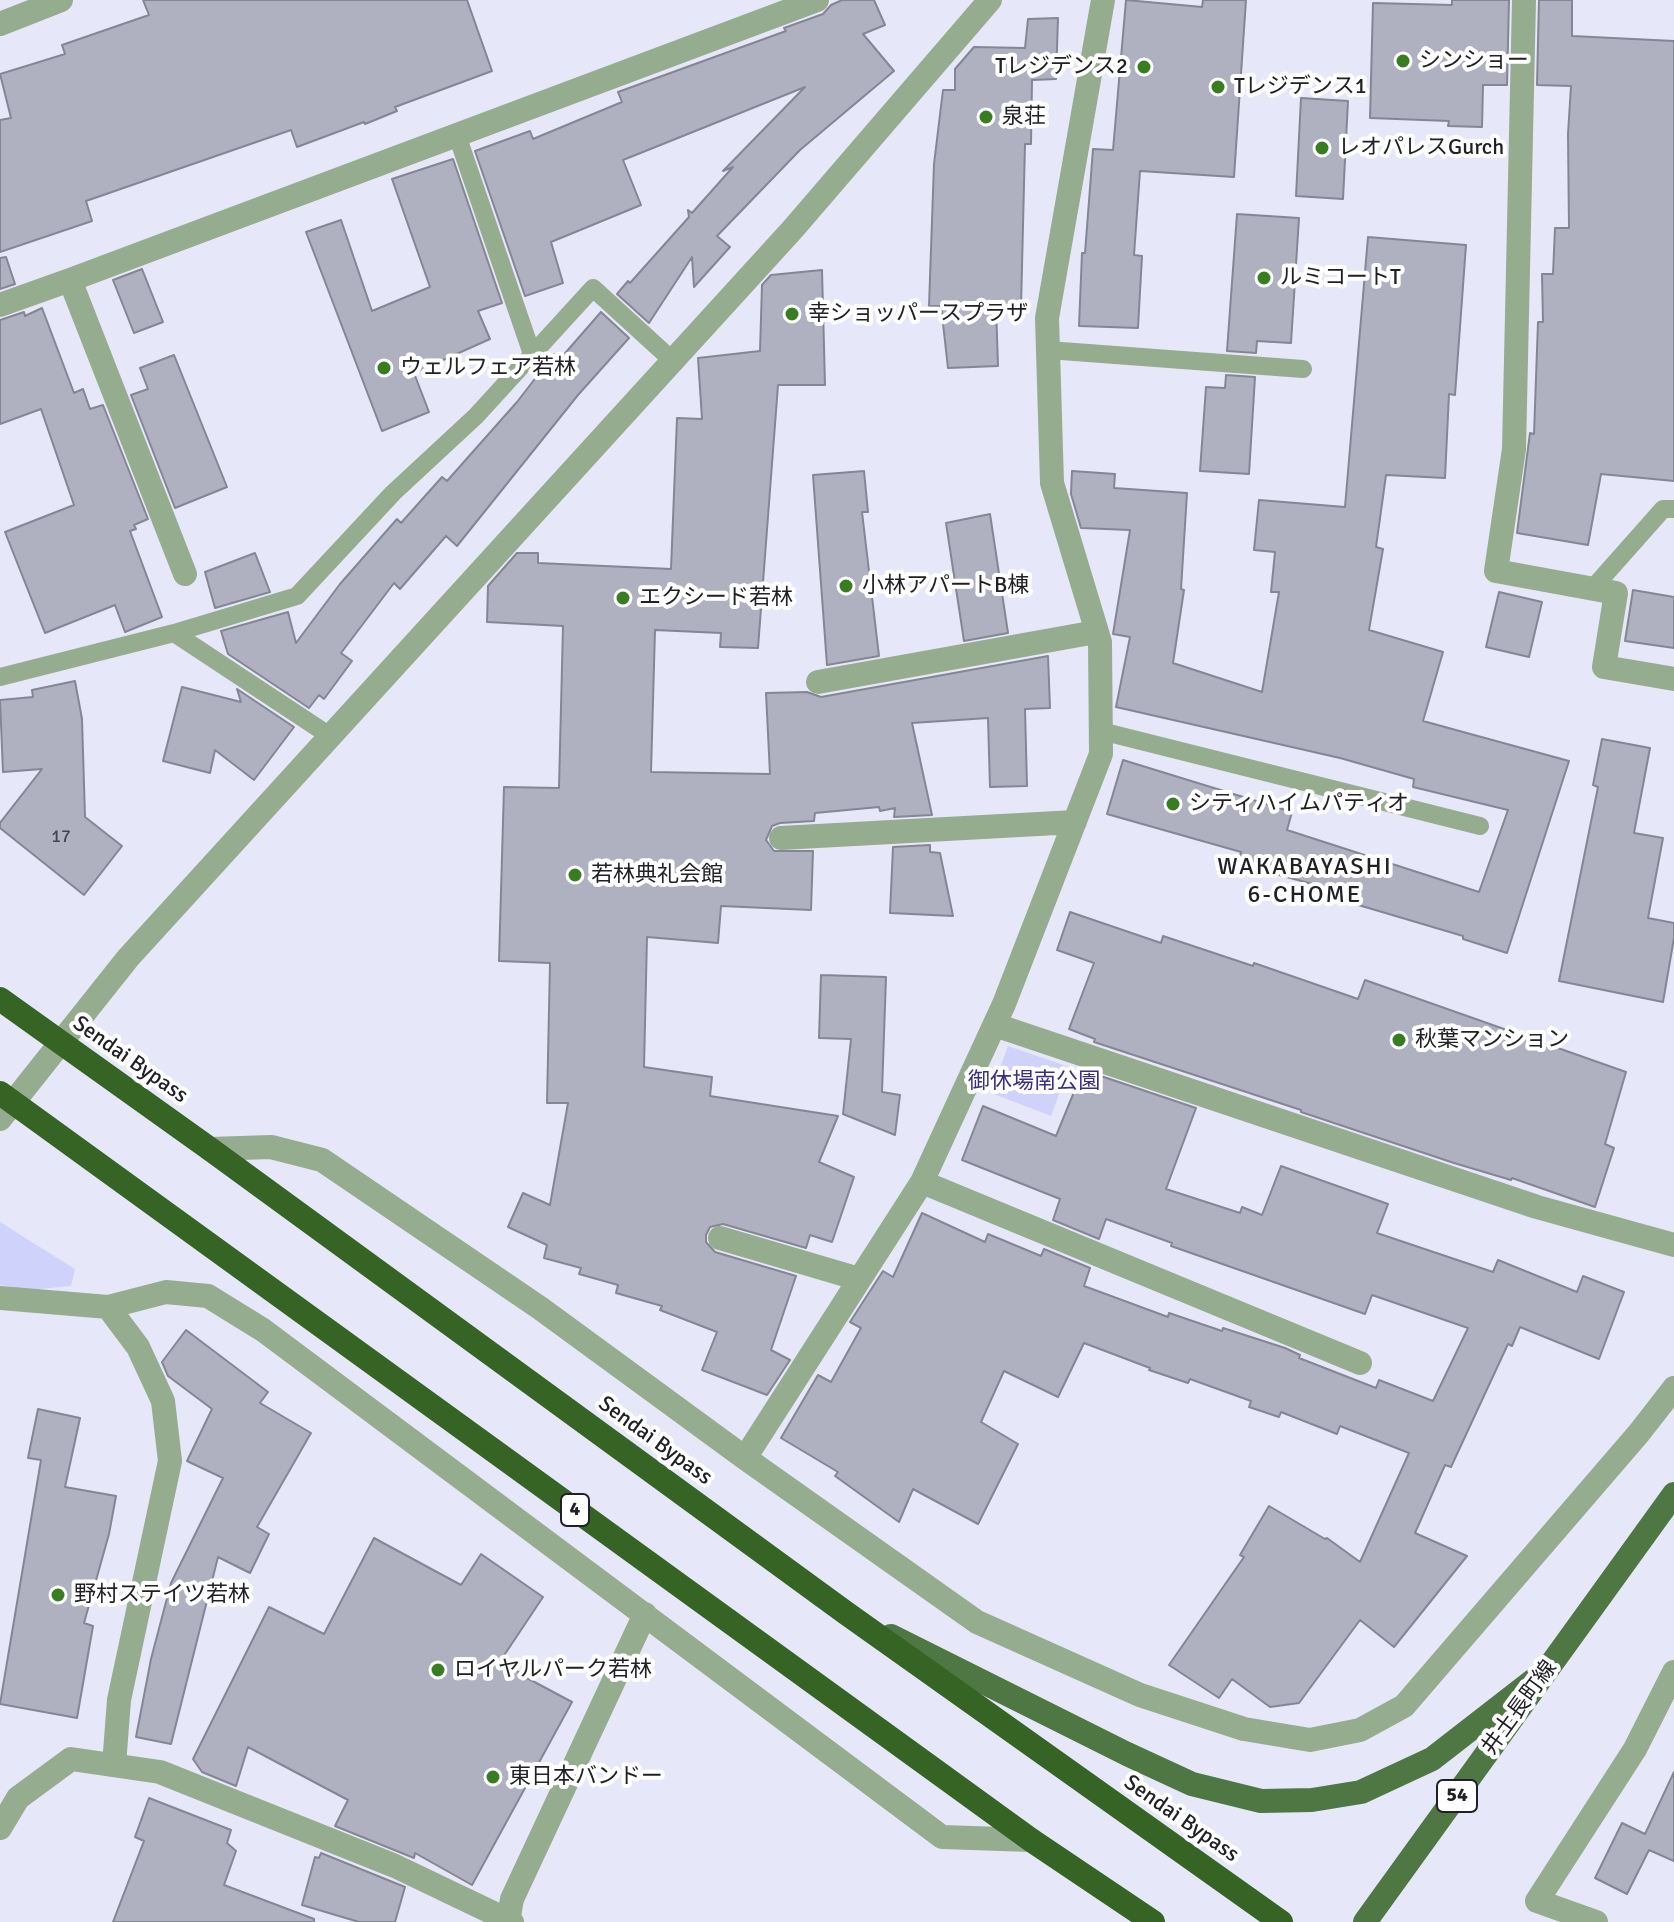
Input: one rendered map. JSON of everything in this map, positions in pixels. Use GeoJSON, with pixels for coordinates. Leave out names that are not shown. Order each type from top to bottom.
{"type":"FeatureCollection","features":[{"type":"Feature","properties":{"kind":"highway","name":"Sendai Bypass"},"geometry":{"type":"LineString","coordinates":[[0,999],[846,1613],[1281,1922]]}},
{"type":"Feature","properties":{"kind":"highway","name":"4"},"geometry":{"type":"LineString","coordinates":[[4,1105],[1031,1840],[1153,1922]]}},
{"type":"Feature","properties":{"kind":"main road","name":"井土長町線"},"geometry":{"type":"LineString","coordinates":[[1365,1922],[1674,1494]]}},
{"type":"Feature","properties":{"kind":"main road"},"geometry":{"type":"LineString","coordinates":[[846,1613],[1192,1784],[1261,1801],[1312,1800],[1361,1792],[1418,1766],[1432,1759],[1548,1669]]}},
{"type":"Feature","properties":{"kind":"street"},"geometry":{"type":"LineString","coordinates":[[0,24],[61,0]]}},
{"type":"Feature","properties":{"kind":"street"},"geometry":{"type":"LineString","coordinates":[[0,305],[817,0]]}},
{"type":"Feature","properties":{"kind":"street"},"geometry":{"type":"LineString","coordinates":[[4,1105],[60,1043],[128,958],[792,230],[990,0]]}},
{"type":"Feature","properties":{"kind":"street"},"geometry":{"type":"LineString","coordinates":[[745,1458],[922,1182],[995,1025],[1101,754],[1100,642],[1052,483],[1047,318],[1103,0]]}},
{"type":"Feature","properties":{"kind":"street"},"geometry":{"type":"LineString","coordinates":[[1524,0],[1514,449],[1496,571],[1616,593],[1604,667],[1674,679]]}},
{"type":"Feature","properties":{"kind":"street"},"geometry":{"type":"LineString","coordinates":[[70,280],[185,574]]}},
{"type":"Feature","properties":{"kind":"street"},"geometry":{"type":"LineString","coordinates":[[818,682],[1096,632]]}},
{"type":"Feature","properties":{"kind":"street"},"geometry":{"type":"LineString","coordinates":[[781,838],[1075,822]]}},
{"type":"Feature","properties":{"kind":"street"},"geometry":{"type":"LineString","coordinates":[[995,1025],[1537,1207],[1674,1245]]}},
{"type":"Feature","properties":{"kind":"street"},"geometry":{"type":"LineString","coordinates":[[210,1149],[271,1147],[322,1160],[540,1308],[977,1622],[1155,1701],[1244,1729],[1310,1740],[1360,1730],[1404,1706],[1639,1433],[1674,1388]]}},
{"type":"Feature","properties":{"kind":"street"},"geometry":{"type":"LineString","coordinates":[[922,1182],[1360,1363]]}},
{"type":"Feature","properties":{"kind":"street"},"geometry":{"type":"LineString","coordinates":[[720,1238],[859,1279]]}},
{"type":"Feature","properties":{"kind":"street"},"geometry":{"type":"LineString","coordinates":[[0,1298],[108,1307],[166,1292],[208,1296],[263,1330],[942,1837],[1031,1840]]}},
{"type":"Feature","properties":{"kind":"street"},"geometry":{"type":"LineString","coordinates":[[108,1307],[138,1347],[163,1401],[170,1461],[119,1700],[114,1765]]}},
{"type":"Feature","properties":{"kind":"street"},"geometry":{"type":"LineString","coordinates":[[0,1828],[18,1798],[71,1759],[160,1772],[395,1866],[510,1921],[512,1899],[645,1614]]}},
{"type":"Feature","properties":{"kind":"street"},"geometry":{"type":"LineString","coordinates":[[1596,1922],[1537,1901],[1635,1749],[1674,1672]]}},
{"type":"Feature","properties":{"kind":"lane"},"geometry":{"type":"LineString","coordinates":[[457,135],[532,354]]}},
{"type":"Feature","properties":{"kind":"lane"},"geometry":{"type":"LineString","coordinates":[[0,677],[174,633],[297,596],[393,493],[476,416],[593,288],[673,361]]}},
{"type":"Feature","properties":{"kind":"lane"},"geometry":{"type":"LineString","coordinates":[[1048,350],[1303,369]]}},
{"type":"Feature","properties":{"kind":"lane"},"geometry":{"type":"LineString","coordinates":[[1593,588],[1663,509],[1674,509]]}},
{"type":"Feature","properties":{"kind":"lane"},"geometry":{"type":"LineString","coordinates":[[174,633],[330,736]]}},
{"type":"Feature","properties":{"kind":"lane"},"geometry":{"type":"LineString","coordinates":[[1101,731],[1480,826]]}},
{"type":"Feature","properties":{"kind":"green space","name":"御休場南公園"},"geometry":{"type":"Polygon","coordinates":[[[1008,1046],[1069,1067],[1051,1116],[991,1093],[1008,1046]]]}},
{"type":"Feature","properties":{"kind":"green space"},"geometry":{"type":"Polygon","coordinates":[[[0,1222],[75,1269],[71,1286],[30,1290],[0,1285],[0,1222]]]}},
{"type":"Feature","properties":{"kind":"building"},"geometry":{"type":"Polygon","coordinates":[[[143,0],[467,0],[492,71],[395,107],[397,111],[365,124],[297,147],[291,130],[86,201],[92,221],[0,252],[0,120],[11,118],[0,74],[65,54],[62,45],[149,15],[143,0]]]}},
{"type":"Feature","properties":{"kind":"building"},"geometry":{"type":"Polygon","coordinates":[[[842,0],[874,0],[885,25],[863,34],[894,71],[800,150],[717,236],[730,247],[694,287],[692,257],[649,323],[617,294],[689,217],[688,210],[692,213],[733,167],[723,171],[805,87],[623,160],[641,205],[551,242],[563,283],[525,296],[475,151],[530,131],[533,139],[622,102],[618,92],[786,31],[784,28],[823,14],[831,5],[842,0]]]}},
{"type":"Feature","properties":{"kind":"building"},"geometry":{"type":"Polygon","coordinates":[[[1126,0],[1202,7],[1203,0],[1246,0],[1234,177],[1140,171],[1134,255],[1142,256],[1138,328],[1079,326],[1082,253],[1085,253],[1093,149],[1113,150],[1126,0]]]}},
{"type":"Feature","properties":{"kind":"building"},"geometry":{"type":"Polygon","coordinates":[[[1452,0],[1509,0],[1507,85],[1483,85],[1482,127],[1448,126],[1449,121],[1370,118],[1373,3],[1452,5],[1452,0]]]}},
{"type":"Feature","properties":{"kind":"building"},"geometry":{"type":"Polygon","coordinates":[[[1539,0],[1572,0],[1572,36],[1674,41],[1674,481],[1601,474],[1588,545],[1517,533],[1530,433],[1534,434],[1538,322],[1543,322],[1542,274],[1553,274],[1555,228],[1569,228],[1571,86],[1537,85],[1539,0]]]}},
{"type":"Feature","properties":{"kind":"building"},"geometry":{"type":"Polygon","coordinates":[[[1058,18],[1056,79],[1032,80],[1031,144],[1025,144],[1021,307],[996,306],[998,366],[948,368],[941,306],[929,306],[934,164],[943,90],[955,90],[955,69],[974,47],[1025,48],[1028,19],[1058,18]]]}},
{"type":"Feature","properties":{"kind":"building","name":"レオパレスGurch"},"geometry":{"type":"Polygon","coordinates":[[[1301,98],[1348,101],[1343,199],[1296,196],[1301,98]]]}},
{"type":"Feature","properties":{"kind":"building"},"geometry":{"type":"Polygon","coordinates":[[[453,159],[502,303],[478,311],[490,339],[414,373],[429,412],[382,431],[306,232],[341,220],[372,311],[430,287],[392,179],[453,159]]]}},
{"type":"Feature","properties":{"kind":"building","name":"ルミコートT"},"geometry":{"type":"Polygon","coordinates":[[[1237,214],[1299,218],[1291,343],[1257,341],[1256,353],[1227,351],[1237,214]]]}},
{"type":"Feature","properties":{"kind":"building"},"geometry":{"type":"Polygon","coordinates":[[[1368,237],[1466,245],[1455,395],[1449,394],[1445,478],[1386,475],[1376,547],[1383,549],[1369,630],[1443,652],[1423,721],[1569,761],[1507,953],[1463,939],[1463,936],[1318,893],[1320,886],[1238,864],[1241,852],[1107,814],[1123,760],[1292,812],[1287,830],[1479,892],[1508,810],[1413,787],[1414,779],[1340,758],[1116,707],[1130,637],[1113,634],[1130,530],[1081,528],[1071,494],[1072,471],[1115,474],[1114,488],[1187,493],[1181,589],[1184,590],[1173,663],[1262,692],[1279,592],[1271,592],[1275,552],[1254,550],[1259,500],[1345,507],[1368,237]]]}},
{"type":"Feature","properties":{"kind":"building"},"geometry":{"type":"Polygon","coordinates":[[[6,257],[15,284],[0,289],[0,258],[6,257]]]}},
{"type":"Feature","properties":{"kind":"building"},"geometry":{"type":"Polygon","coordinates":[[[142,269],[163,322],[134,333],[113,280],[142,269]]]}},
{"type":"Feature","properties":{"kind":"building"},"geometry":{"type":"Polygon","coordinates":[[[822,270],[825,385],[778,385],[758,648],[720,647],[721,633],[655,630],[651,772],[770,774],[766,693],[807,692],[821,697],[1048,656],[1050,708],[1025,709],[1027,786],[990,787],[988,718],[912,723],[932,815],[894,817],[895,808],[880,811],[879,807],[815,813],[814,821],[772,826],[766,840],[774,851],[813,851],[811,910],[721,906],[718,943],[647,937],[644,1067],[712,1077],[710,1096],[838,1116],[819,1162],[854,1177],[832,1242],[810,1235],[806,1248],[723,1224],[710,1227],[706,1235],[706,1242],[715,1252],[796,1276],[771,1350],[790,1360],[767,1395],[702,1370],[717,1332],[660,1310],[662,1306],[616,1293],[618,1285],[579,1274],[581,1268],[544,1258],[547,1245],[508,1227],[523,1193],[550,1205],[568,1103],[547,1103],[550,963],[499,961],[504,787],[559,788],[563,626],[487,622],[488,586],[517,553],[538,553],[538,563],[671,569],[677,418],[702,419],[698,358],[760,351],[762,285],[771,275],[822,270]]]}},
{"type":"Feature","properties":{"kind":"building"},"geometry":{"type":"Polygon","coordinates":[[[42,308],[74,393],[83,389],[90,409],[103,405],[148,519],[134,525],[136,529],[130,531],[162,617],[125,632],[115,605],[45,633],[5,532],[74,505],[41,409],[0,424],[0,320],[24,312],[25,316],[42,308]]]}},
{"type":"Feature","properties":{"kind":"building"},"geometry":{"type":"Polygon","coordinates":[[[601,312],[629,338],[578,395],[457,546],[446,536],[400,589],[394,583],[341,653],[352,661],[324,699],[319,695],[309,708],[228,654],[221,631],[288,612],[296,643],[340,584],[397,519],[401,523],[442,477],[447,481],[517,402],[554,354],[560,359],[601,312]]]}},
{"type":"Feature","properties":{"kind":"building"},"geometry":{"type":"Polygon","coordinates":[[[174,355],[227,487],[175,508],[131,395],[148,389],[140,368],[174,355]]]}},
{"type":"Feature","properties":{"kind":"building"},"geometry":{"type":"Polygon","coordinates":[[[1226,375],[1255,377],[1249,474],[1200,471],[1206,387],[1225,388],[1226,375]]]}},
{"type":"Feature","properties":{"kind":"building"},"geometry":{"type":"Polygon","coordinates":[[[864,471],[868,512],[862,512],[879,656],[827,665],[813,475],[864,471]]]}},
{"type":"Feature","properties":{"kind":"building"},"geometry":{"type":"Polygon","coordinates":[[[990,514],[1008,633],[964,641],[946,523],[990,514]]]}},
{"type":"Feature","properties":{"kind":"building"},"geometry":{"type":"Polygon","coordinates":[[[255,553],[270,592],[215,608],[205,572],[255,553]]]}},
{"type":"Feature","properties":{"kind":"building"},"geometry":{"type":"Polygon","coordinates":[[[1633,590],[1674,597],[1674,648],[1625,641],[1633,590]]]}},
{"type":"Feature","properties":{"kind":"building"},"geometry":{"type":"Polygon","coordinates":[[[1499,592],[1542,602],[1529,657],[1486,647],[1499,592]]]}},
{"type":"Feature","properties":{"kind":"building"},"geometry":{"type":"Polygon","coordinates":[[[75,681],[82,719],[85,817],[122,846],[84,895],[0,828],[0,823],[42,769],[3,772],[0,700],[33,697],[32,690],[75,681]]]}},
{"type":"Feature","properties":{"kind":"building"},"geometry":{"type":"Polygon","coordinates":[[[182,687],[241,702],[237,689],[294,727],[254,780],[215,750],[210,773],[163,761],[182,687]]]}},
{"type":"Feature","properties":{"kind":"building"},"geometry":{"type":"Polygon","coordinates":[[[1602,739],[1650,748],[1634,833],[1663,838],[1648,918],[1674,923],[1663,1002],[1559,981],[1598,787],[1593,785],[1602,739]]]}},
{"type":"Feature","properties":{"kind":"building"},"geometry":{"type":"Polygon","coordinates":[[[930,845],[930,852],[940,853],[953,916],[890,913],[893,847],[930,845]]]}},
{"type":"Feature","properties":{"kind":"building"},"geometry":{"type":"Polygon","coordinates":[[[1070,912],[1161,943],[1163,936],[1253,966],[1254,963],[1358,999],[1365,980],[1626,1072],[1605,1144],[1614,1148],[1595,1207],[1094,1042],[1095,1039],[1069,1029],[1094,963],[1057,950],[1070,912]]]}},
{"type":"Feature","properties":{"kind":"building"},"geometry":{"type":"Polygon","coordinates":[[[821,975],[886,977],[882,1092],[900,1095],[895,1135],[843,1114],[851,1039],[819,1038],[821,975]]]}},
{"type":"Feature","properties":{"kind":"building"},"geometry":{"type":"Polygon","coordinates":[[[1083,1070],[1196,1108],[1166,1189],[1240,1213],[1242,1207],[1262,1215],[1281,1166],[1388,1204],[1377,1233],[1493,1272],[1498,1260],[1577,1292],[1583,1276],[1624,1292],[1599,1359],[1520,1327],[1512,1346],[1508,1344],[1451,1467],[1445,1465],[1415,1533],[1467,1556],[1394,1647],[1360,1620],[1299,1703],[1270,1707],[1232,1679],[1219,1698],[1169,1665],[1244,1557],[1240,1555],[1269,1506],[1327,1538],[1360,1562],[1409,1453],[1340,1426],[1337,1434],[1281,1412],[1279,1417],[1249,1407],[1251,1401],[1190,1379],[1188,1383],[1149,1370],[1084,1343],[1058,1397],[1004,1371],[981,1422],[1018,1444],[978,1524],[913,1489],[899,1522],[835,1476],[838,1472],[781,1438],[818,1375],[831,1382],[861,1328],[850,1322],[883,1271],[893,1277],[922,1213],[985,1242],[988,1234],[1041,1256],[1044,1249],[1090,1268],[1084,1286],[1168,1317],[1169,1313],[1222,1331],[1223,1328],[1285,1348],[1300,1355],[1299,1358],[1376,1388],[1379,1380],[1433,1401],[1468,1328],[1372,1295],[1365,1314],[1171,1246],[1172,1243],[1106,1219],[1099,1239],[1053,1220],[1060,1199],[962,1160],[983,1106],[1056,1136],[1083,1070]]]}},
{"type":"Feature","properties":{"kind":"building"},"geometry":{"type":"Polygon","coordinates":[[[186,1330],[268,1392],[260,1403],[311,1433],[257,1527],[269,1534],[250,1573],[218,1557],[171,1744],[136,1737],[151,1659],[171,1583],[223,1478],[187,1461],[212,1409],[168,1376],[162,1362],[186,1330]]]}},
{"type":"Feature","properties":{"kind":"building","name":"野村ステイツ若林"},"geometry":{"type":"Polygon","coordinates":[[[38,1409],[80,1418],[65,1487],[116,1496],[109,1534],[84,1623],[93,1626],[77,1718],[0,1704],[41,1460],[28,1458],[38,1409]]]}},
{"type":"Feature","properties":{"kind":"building"},"geometry":{"type":"Polygon","coordinates":[[[374,1538],[461,1585],[481,1554],[543,1597],[501,1660],[572,1702],[472,1885],[415,1853],[414,1858],[335,1826],[348,1800],[248,1747],[236,1786],[202,1772],[193,1759],[269,1607],[324,1634],[374,1538]]]}},
{"type":"Feature","properties":{"kind":"building"},"geometry":{"type":"Polygon","coordinates":[[[1674,1772],[1674,1861],[1649,1850],[1627,1894],[1595,1878],[1622,1823],[1645,1834],[1674,1772]]]}},
{"type":"Feature","properties":{"kind":"building"},"geometry":{"type":"Polygon","coordinates":[[[149,1798],[231,1830],[227,1843],[236,1851],[224,1885],[314,1919],[314,1922],[113,1922],[144,1841],[135,1837],[149,1798]]]}},
{"type":"Feature","properties":{"kind":"building"},"geometry":{"type":"Polygon","coordinates":[[[321,1853],[405,1887],[395,1922],[359,1922],[302,1905],[315,1857],[319,1858],[321,1853]]]}},
{"type":"Feature","properties":{"kind":"place","name":"シンショー"},"geometry":{"type":"Point","coordinates":[1403,61]}},
{"type":"Feature","properties":{"kind":"place","name":"Tレジデンス2"},"geometry":{"type":"Point","coordinates":[1144,67]}},
{"type":"Feature","properties":{"kind":"place","name":"Tレジデンス1"},"geometry":{"type":"Point","coordinates":[1218,87]}},
{"type":"Feature","properties":{"kind":"place","name":"泉荘"},"geometry":{"type":"Point","coordinates":[986,117]}},
{"type":"Feature","properties":{"kind":"place","name":"レオパレスGurch"},"geometry":{"type":"Point","coordinates":[1322,148]}},
{"type":"Feature","properties":{"kind":"place","name":"ルミコートT"},"geometry":{"type":"Point","coordinates":[1264,278]}},
{"type":"Feature","properties":{"kind":"place","name":"幸ショッパースプラザ"},"geometry":{"type":"Point","coordinates":[792,314]}},
{"type":"Feature","properties":{"kind":"place","name":"ウェルフェア若林"},"geometry":{"type":"Point","coordinates":[384,368]}},
{"type":"Feature","properties":{"kind":"place","name":"小林アパートB棟"},"geometry":{"type":"Point","coordinates":[846,586]}},
{"type":"Feature","properties":{"kind":"place","name":"エクシード若林"},"geometry":{"type":"Point","coordinates":[623,598]}},
{"type":"Feature","properties":{"kind":"place","name":"シティハイムパティオ"},"geometry":{"type":"Point","coordinates":[1173,804]}},
{"type":"Feature","properties":{"kind":"place","name":"若林典礼会館"},"geometry":{"type":"Point","coordinates":[575,875]}},
{"type":"Feature","properties":{"kind":"place","name":"秋葉マンション"},"geometry":{"type":"Point","coordinates":[1399,1040]}},
{"type":"Feature","properties":{"kind":"place","name":"野村ステイツ若林"},"geometry":{"type":"Point","coordinates":[58,1595]}},
{"type":"Feature","properties":{"kind":"place","name":"ロイヤルパーク若林"},"geometry":{"type":"Point","coordinates":[438,1670]}},
{"type":"Feature","properties":{"kind":"place","name":"東日本バンドー"},"geometry":{"type":"Point","coordinates":[493,1777]}},
{"type":"Feature","properties":{"kind":"district","name":"WAKABAYASHI 6-CHOME"},"geometry":{"type":"Point","coordinates":[1305,882]}}]}
